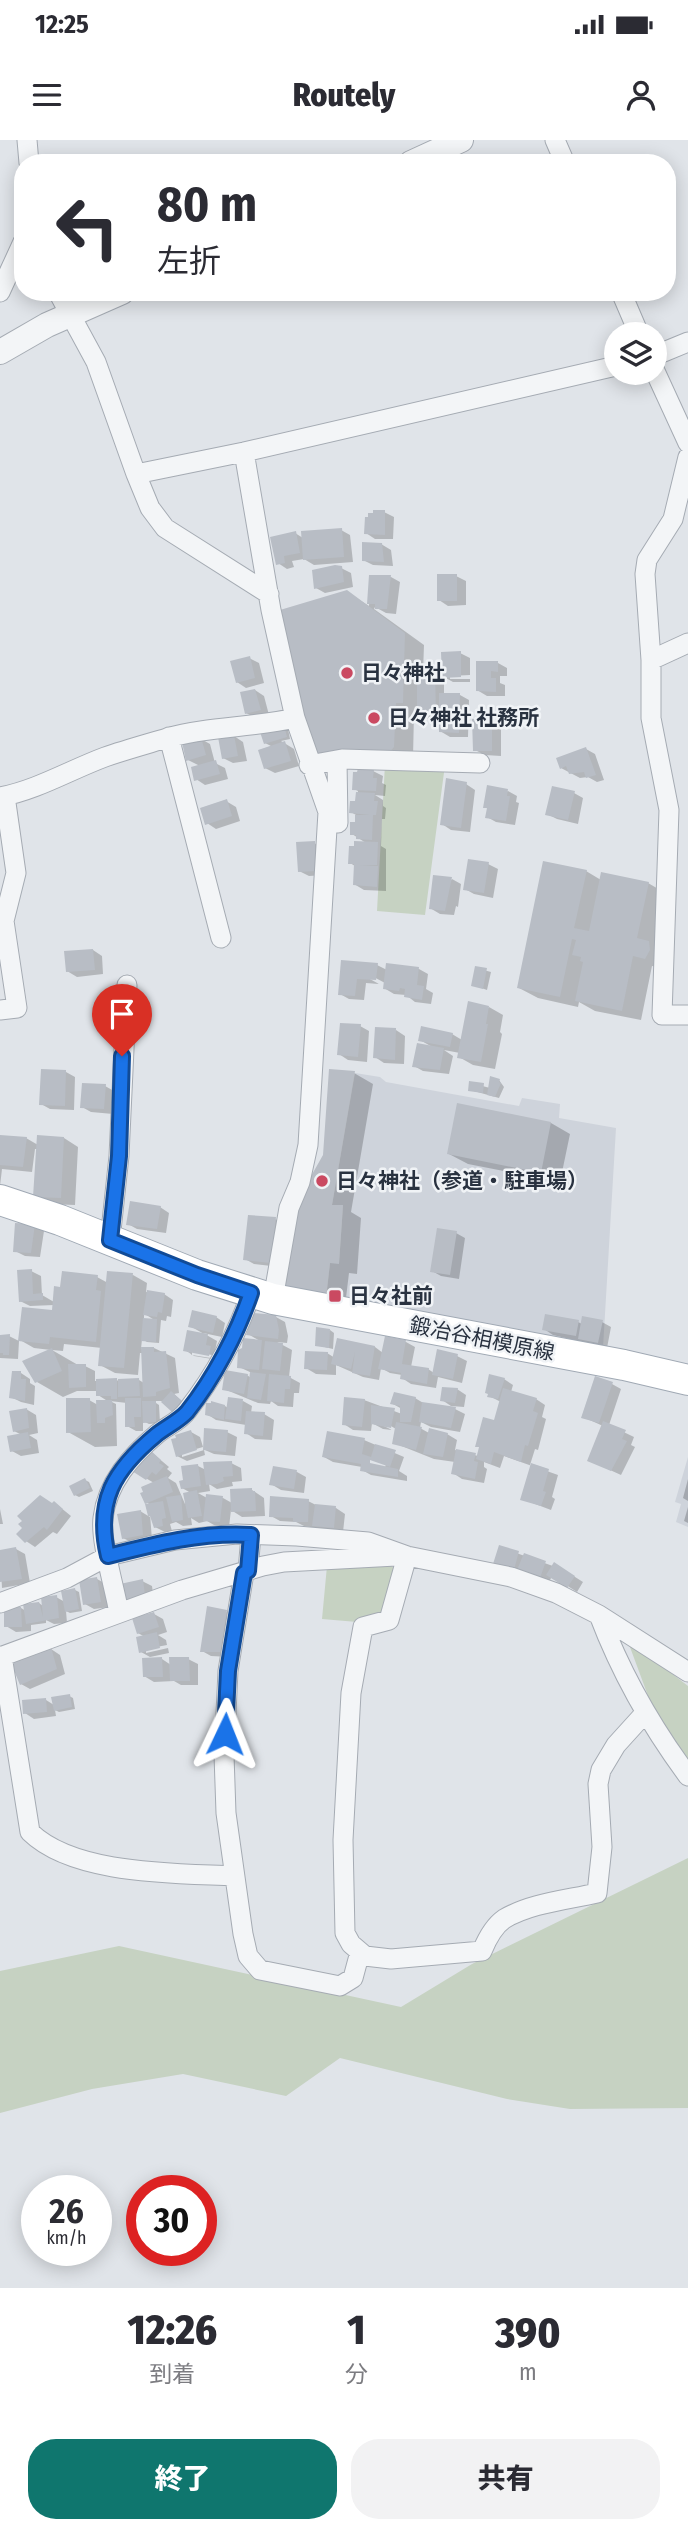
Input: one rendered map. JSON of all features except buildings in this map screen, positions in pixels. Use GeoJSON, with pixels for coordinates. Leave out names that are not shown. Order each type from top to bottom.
{"type":"FeatureCollection","features":[{"type":"Feature","properties":{"kind":"main road","name":"鍛冶谷相模原線"},"geometry":{"type":"LineString","coordinates":[[0,1200],[60,1220],[197,1275],[262,1296],[624,1365],[688,1380]]}},
{"type":"Feature","properties":{"kind":"street"},"geometry":{"type":"LineString","coordinates":[[431,154],[461,140]]}},
{"type":"Feature","properties":{"kind":"street"},"geometry":{"type":"LineString","coordinates":[[0,292],[14,262]]}},
{"type":"Feature","properties":{"kind":"street"},"geometry":{"type":"LineString","coordinates":[[63,301],[96,362],[150,508],[165,528],[268,594]]}},
{"type":"Feature","properties":{"kind":"street"},"geometry":{"type":"LineString","coordinates":[[0,352],[47,325],[102,301]]}},
{"type":"Feature","properties":{"kind":"street"},"geometry":{"type":"LineString","coordinates":[[625,301],[634,322]]}},
{"type":"Feature","properties":{"kind":"street"},"geometry":{"type":"LineString","coordinates":[[667,351],[688,342]]}},
{"type":"Feature","properties":{"kind":"street"},"geometry":{"type":"LineString","coordinates":[[136,474],[244,452],[604,369]]}},
{"type":"Feature","properties":{"kind":"street"},"geometry":{"type":"LineString","coordinates":[[661,385],[688,443]]}},
{"type":"Feature","properties":{"kind":"street"},"geometry":{"type":"LineString","coordinates":[[244,452],[268,594],[295,718],[309,765],[332,798]]}},
{"type":"Feature","properties":{"kind":"street"},"geometry":{"type":"LineString","coordinates":[[688,457],[673,519],[647,560],[645,575],[651,660],[651,718],[669,810],[662,1015],[688,1015]]}},
{"type":"Feature","properties":{"kind":"street"},"geometry":{"type":"LineString","coordinates":[[651,660],[688,643]]}},
{"type":"Feature","properties":{"kind":"street"},"geometry":{"type":"LineString","coordinates":[[0,1010],[17,1008],[4,921],[16,873],[3,797],[106,757],[169,737],[295,718]]}},
{"type":"Feature","properties":{"kind":"street"},"geometry":{"type":"LineString","coordinates":[[169,737],[221,938]]}},
{"type":"Feature","properties":{"kind":"street"},"geometry":{"type":"LineString","coordinates":[[309,765],[337,760],[480,763]]}},
{"type":"Feature","properties":{"kind":"street"},"geometry":{"type":"LineString","coordinates":[[119,1613],[102,1520],[107,1497],[115,1479],[142,1447],[185,1414],[216,1368],[235,1330],[262,1296],[289,1208],[300,1182],[309,1146],[319,1063],[331,887],[328,812],[337,760]]}},
{"type":"Feature","properties":{"kind":"street"},"geometry":{"type":"LineString","coordinates":[[110,1240],[119,1156],[127,985]]}},
{"type":"Feature","properties":{"kind":"street"},"geometry":{"type":"LineString","coordinates":[[0,1603],[67,1577],[108,1556],[205,1535],[368,1542],[407,1556],[511,1577],[556,1593],[600,1615],[688,1672]]}},
{"type":"Feature","properties":{"kind":"street"},"geometry":{"type":"LineString","coordinates":[[251,1535],[228,1671],[224,1755],[226,1812],[248,1956],[260,1970],[340,1986],[353,1978],[360,1952]]}},
{"type":"Feature","properties":{"kind":"street"},"geometry":{"type":"LineString","coordinates":[[234,1876],[116,1869],[42,1844],[30,1832],[1,1657],[182,1590],[284,1562],[407,1556]]}},
{"type":"Feature","properties":{"kind":"street"},"geometry":{"type":"LineString","coordinates":[[407,1556],[389,1620],[363,1627],[351,1693],[342,1878],[345,1933],[365,1956],[391,1959],[482,1951],[488,1937],[502,1920],[533,1907],[597,1893],[602,1847],[598,1784],[601,1770],[616,1745],[645,1713]]}},
{"type":"Feature","properties":{"kind":"street"},"geometry":{"type":"LineString","coordinates":[[600,1615],[614,1654],[645,1713],[688,1776]]}},
{"type":"Feature","properties":{"kind":"shaded area"},"geometry":{"type":"Polygon","coordinates":[[[355,1073],[380,1077],[386,1082],[519,1106],[522,1098],[560,1104],[559,1118],[616,1128],[603,1348],[340,1299],[341,1293],[327,1291],[330,1263],[339,1263],[343,1206],[332,1205],[355,1073]]]}},
{"type":"Feature","properties":{"kind":"shaded area"},"geometry":{"type":"Polygon","coordinates":[[[688,1457],[688,1527],[676,1522],[681,1504],[675,1502],[688,1457]]]}},
{"type":"Feature","properties":{"kind":"green space"},"geometry":{"type":"Polygon","coordinates":[[[385,764],[445,765],[425,915],[377,911],[385,764]]]}},
{"type":"Feature","properties":{"kind":"green space"},"geometry":{"type":"Polygon","coordinates":[[[390,1565],[398,1571],[386,1613],[357,1622],[322,1619],[327,1566],[390,1565]]]}},
{"type":"Feature","properties":{"kind":"green space"},"geometry":{"type":"Polygon","coordinates":[[[627,1639],[688,1686],[688,1779],[671,1758],[627,1639]]]}},
{"type":"Feature","properties":{"kind":"green space"},"geometry":{"type":"Polygon","coordinates":[[[688,1858],[688,2108],[570,2109],[507,2099],[340,2058],[286,2096],[183,2074],[92,2089],[0,2113],[0,1971],[119,1946],[401,2007],[472,1964],[688,1858]]]}},
{"type":"Feature","properties":{"kind":"place","name":"日々神社"},"geometry":{"type":"Point","coordinates":[347,673]}},
{"type":"Feature","properties":{"kind":"place","name":"日々神社 社務所"},"geometry":{"type":"Point","coordinates":[374,718]}},
{"type":"Feature","properties":{"kind":"place","name":"日々神社（参道・駐車場）"},"geometry":{"type":"Point","coordinates":[322,1181]}},
{"type":"Feature","properties":{"kind":"place","name":"日々社前"},"geometry":{"type":"Point","coordinates":[335,1296]}},
{"type":"Feature","properties":{"kind":"route"},"geometry":{"type":"LineString","coordinates":[[122,1056],[119,1156],[110,1240],[197,1275],[251,1293],[216,1368],[185,1414],[142,1447],[115,1479],[107,1497],[102,1520],[108,1556],[205,1535],[251,1535],[248,1571],[244,1573],[228,1671],[225,1734]]}}]}
